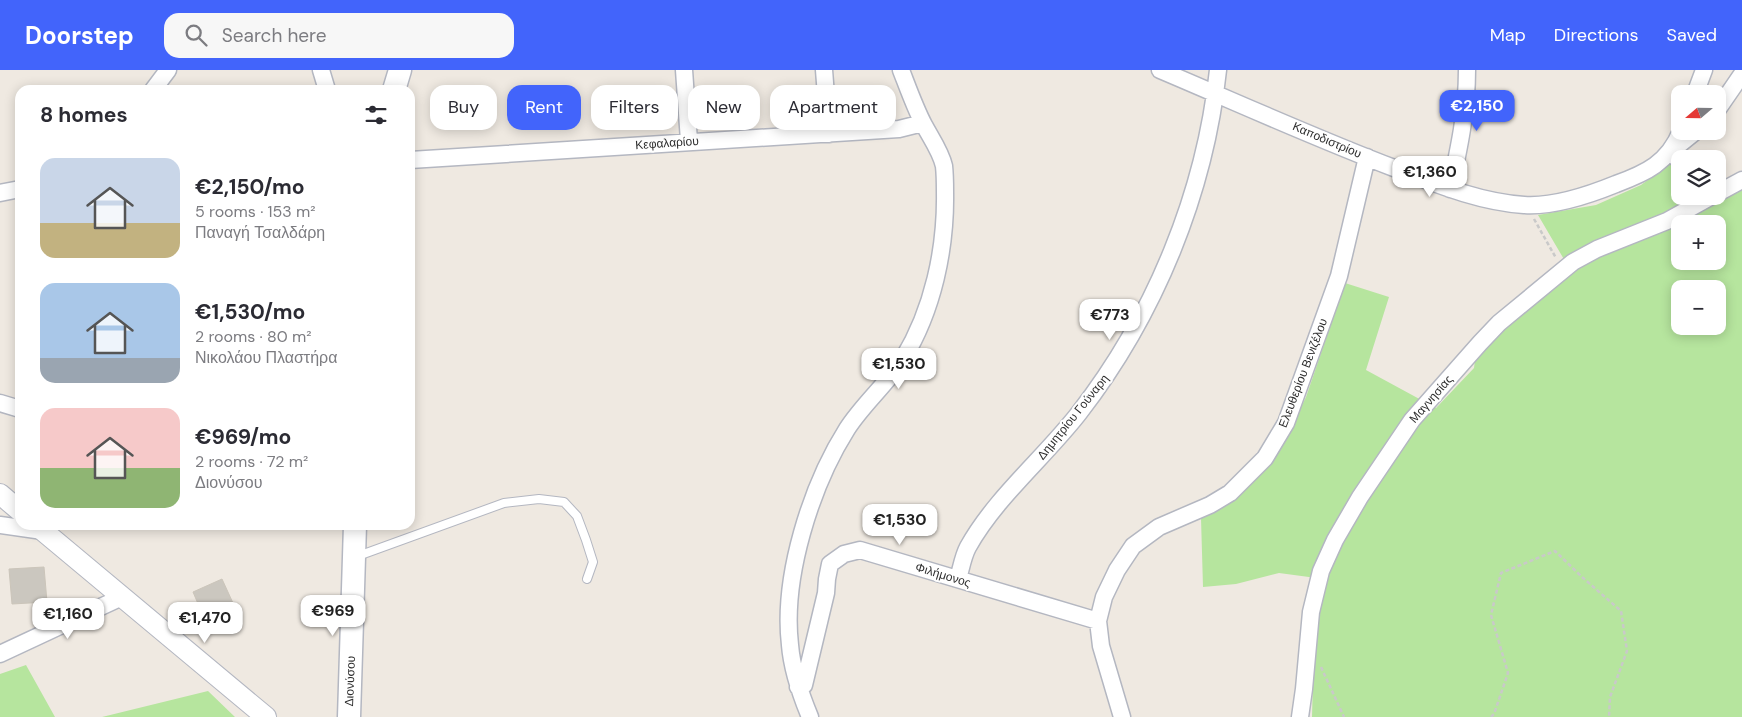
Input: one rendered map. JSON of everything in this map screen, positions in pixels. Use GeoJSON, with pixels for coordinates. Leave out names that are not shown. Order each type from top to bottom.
{"type":"FeatureCollection","features":[{"type":"Feature","properties":{"kind":"main road"},"geometry":{"type":"LineString","coordinates":[[396,85],[400,70]]}},
{"type":"Feature","properties":{"kind":"main road","name":"Διονύσου"},"geometry":{"type":"LineString","coordinates":[[349,717],[355,530]]}},
{"type":"Feature","properties":{"kind":"street"},"geometry":{"type":"LineString","coordinates":[[157,85],[168,70]]}},
{"type":"Feature","properties":{"kind":"street"},"geometry":{"type":"LineString","coordinates":[[320,70],[325,85]]}},
{"type":"Feature","properties":{"kind":"street"},"geometry":{"type":"LineString","coordinates":[[684,70],[690,141]]}},
{"type":"Feature","properties":{"kind":"street"},"geometry":{"type":"LineString","coordinates":[[824,70],[829,134]]}},
{"type":"Feature","properties":{"kind":"street"},"geometry":{"type":"LineString","coordinates":[[810,717],[798,687],[789,644],[791,584],[804,527],[824,469],[848,428],[903,359],[923,317],[935,280],[944,229],[945,176],[941,156],[923,123],[901,70]]}},
{"type":"Feature","properties":{"kind":"street","name":"Καποδιστρίου"},"geometry":{"type":"LineString","coordinates":[[1160,70],[1367,158],[1450,189],[1494,202],[1526,206],[1565,200],[1613,186],[1650,170],[1671,158]]}},
{"type":"Feature","properties":{"kind":"street","name":"Δημητρίου Γούναρη"},"geometry":{"type":"LineString","coordinates":[[958,579],[967,548],[990,515],[1079,414],[1114,365],[1165,269],[1182,226],[1200,169],[1216,94],[1218,70]]}},
{"type":"Feature","properties":{"kind":"street"},"geometry":{"type":"LineString","coordinates":[[1450,189],[1460,144],[1467,97],[1467,70]]}},
{"type":"Feature","properties":{"kind":"street"},"geometry":{"type":"LineString","coordinates":[[1698,85],[1704,70]]}},
{"type":"Feature","properties":{"kind":"street"},"geometry":{"type":"LineString","coordinates":[[1726,97],[1742,74]]}},
{"type":"Feature","properties":{"kind":"street","name":"Κεφαλαρίου"},"geometry":{"type":"LineString","coordinates":[[415,160],[899,129],[923,123]]}},
{"type":"Feature","properties":{"kind":"street"},"geometry":{"type":"LineString","coordinates":[[1680,150],[1688,140]]}},
{"type":"Feature","properties":{"kind":"street","name":"Ελευθερίου Βενιζέλου"},"geometry":{"type":"LineString","coordinates":[[1122,717],[1101,646],[1098,621],[1104,597],[1117,570],[1134,546],[1159,527],[1210,505],[1230,493],[1265,458],[1286,423],[1339,276],[1367,158]]}},
{"type":"Feature","properties":{"kind":"street","name":"Μαγνησίας"},"geometry":{"type":"LineString","coordinates":[[1726,188],[1742,180]]}},
{"type":"Feature","properties":{"kind":"street"},"geometry":{"type":"LineString","coordinates":[[0,193],[15,189]]}},
{"type":"Feature","properties":{"kind":"street","name":"Μαγνησίας"},"geometry":{"type":"LineString","coordinates":[[1300,717],[1312,603],[1321,571],[1335,540],[1360,497],[1412,420],[1499,323],[1563,270],[1585,254],[1667,221],[1696,205]]}},
{"type":"Feature","properties":{"kind":"street"},"geometry":{"type":"LineString","coordinates":[[0,404],[15,408]]}},
{"type":"Feature","properties":{"kind":"street"},"geometry":{"type":"LineString","coordinates":[[0,494],[15,507]]}},
{"type":"Feature","properties":{"kind":"street"},"geometry":{"type":"LineString","coordinates":[[0,525],[15,526]]}},
{"type":"Feature","properties":{"kind":"street"},"geometry":{"type":"LineString","coordinates":[[42,530],[266,717]]}},
{"type":"Feature","properties":{"kind":"street","name":"Φιλήμονος"},"geometry":{"type":"LineString","coordinates":[[798,687],[804,685],[826,593],[830,564],[844,554],[860,550],[1098,621]]}},
{"type":"Feature","properties":{"kind":"street"},"geometry":{"type":"LineString","coordinates":[[0,654],[122,597]]}},
{"type":"Feature","properties":{"kind":"lane"},"geometry":{"type":"LineString","coordinates":[[354,557],[504,503],[539,499],[564,502],[576,516],[593,562],[588,579]]}},
{"type":"Feature","properties":{"kind":"path"},"geometry":{"type":"LineString","coordinates":[[1526,206],[1563,270]]}},
{"type":"Feature","properties":{"kind":"path"},"geometry":{"type":"LineString","coordinates":[[1491,717],[1494,714],[1508,673],[1491,615],[1501,573],[1556,551],[1582,578],[1621,611],[1627,651],[1610,697],[1609,717]]}},
{"type":"Feature","properties":{"kind":"path"},"geometry":{"type":"LineString","coordinates":[[1307,647],[1323,669],[1344,717]]}},
{"type":"Feature","properties":{"kind":"green space"},"geometry":{"type":"Polygon","coordinates":[[[1671,163],[1671,205],[1726,205],[1726,199],[1742,189],[1742,717],[1312,717],[1314,642],[1324,579],[1279,573],[1236,584],[1203,587],[1201,518],[1236,498],[1287,435],[1306,397],[1345,283],[1389,297],[1366,370],[1436,408],[1474,368],[1476,352],[1572,273],[1538,215],[1596,205],[1641,185],[1671,163]]]}},
{"type":"Feature","properties":{"kind":"green space"},"geometry":{"type":"Polygon","coordinates":[[[26,665],[55,717],[0,717],[0,674],[26,665]]]}},
{"type":"Feature","properties":{"kind":"green space"},"geometry":{"type":"Polygon","coordinates":[[[208,691],[235,717],[102,717],[208,691]]]}},
{"type":"Feature","properties":{"kind":"building"},"geometry":{"type":"Polygon","coordinates":[[[44,567],[47,602],[12,604],[9,569],[44,567]]]}},
{"type":"Feature","properties":{"kind":"building"},"geometry":{"type":"Polygon","coordinates":[[[222,579],[238,614],[208,627],[193,592],[222,579]]]}}]}
